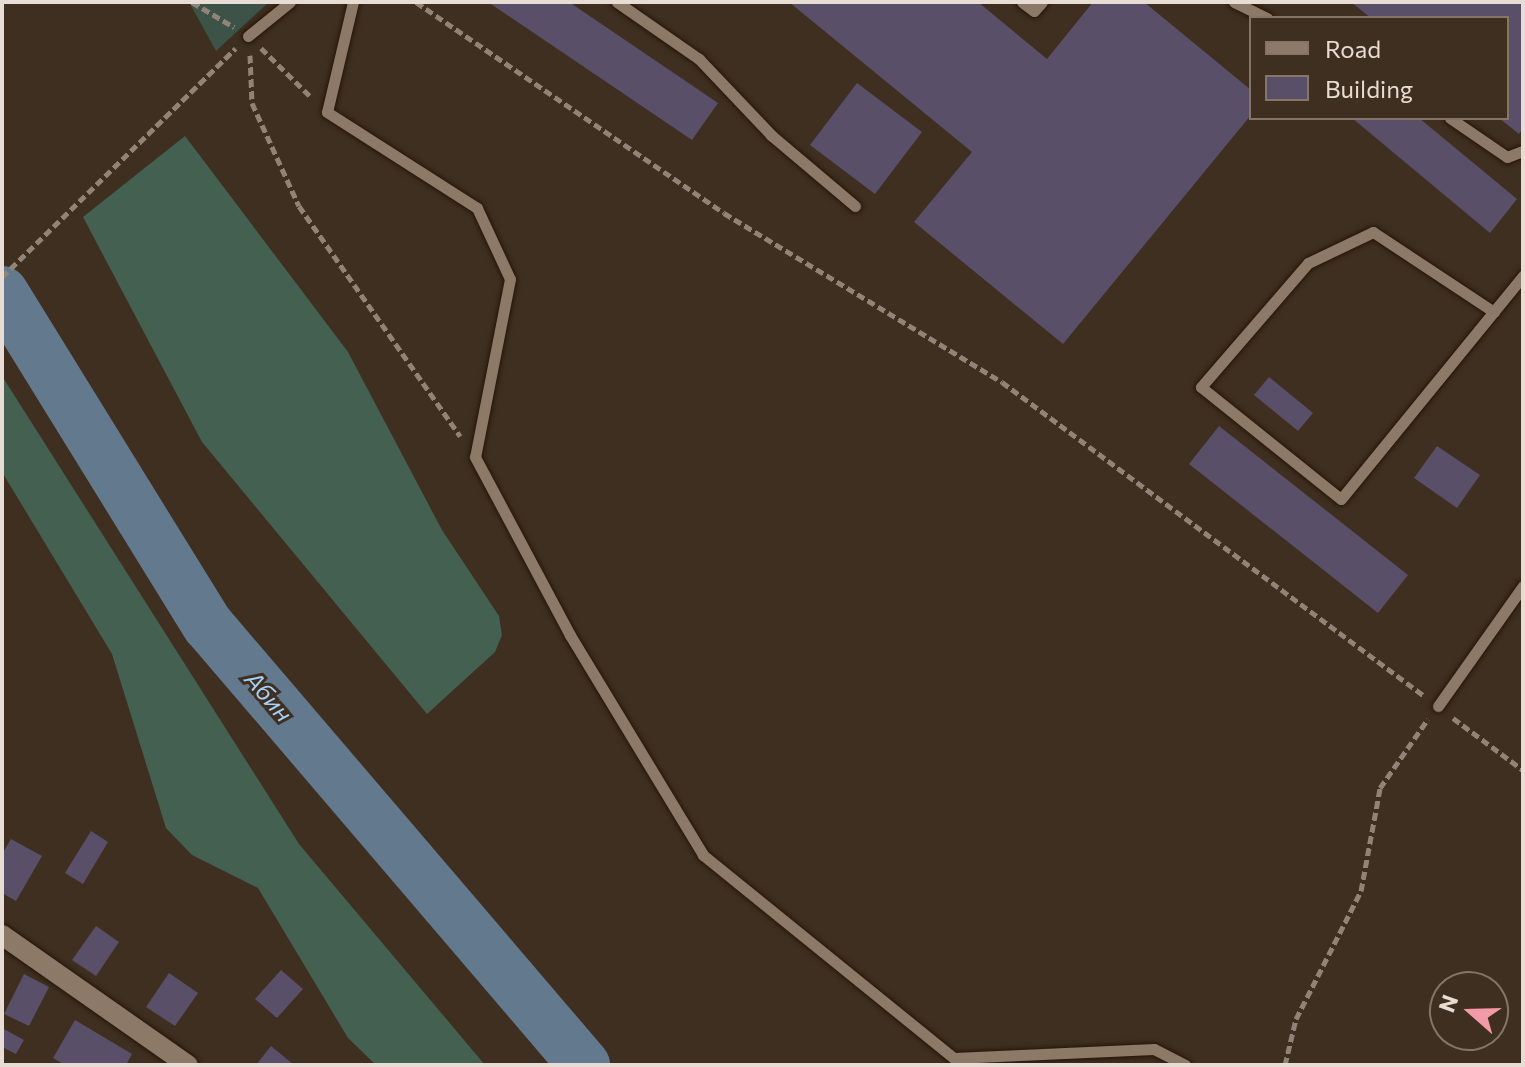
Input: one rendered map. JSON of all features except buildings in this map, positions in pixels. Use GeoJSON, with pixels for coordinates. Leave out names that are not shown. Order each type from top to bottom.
{"type":"FeatureCollection","features":[{"type":"Feature","properties":{"kind":"street"},"geometry":{"type":"LineString","coordinates":[[2,935],[188,1065]]}},
{"type":"Feature","properties":{"kind":"lane"},"geometry":{"type":"LineString","coordinates":[[248,36],[290,2]]}},
{"type":"Feature","properties":{"kind":"lane"},"geometry":{"type":"LineString","coordinates":[[353,2],[327,112],[477,208],[510,279],[475,457],[570,635],[703,855],[954,1058],[1154,1049],[1185,1065]]}},
{"type":"Feature","properties":{"kind":"lane"},"geometry":{"type":"LineString","coordinates":[[617,2],[699,59],[771,135],[855,206]]}},
{"type":"Feature","properties":{"kind":"lane"},"geometry":{"type":"LineString","coordinates":[[1022,2],[1034,11],[1042,2]]}},
{"type":"Feature","properties":{"kind":"lane"},"geometry":{"type":"LineString","coordinates":[[1234,2],[1263,16]]}},
{"type":"Feature","properties":{"kind":"lane"},"geometry":{"type":"LineString","coordinates":[[1453,120],[1507,157],[1523,151]]}},
{"type":"Feature","properties":{"kind":"lane"},"geometry":{"type":"LineString","coordinates":[[1494,312],[1373,232],[1308,263],[1201,387],[1341,499],[1494,312],[1523,276]]}},
{"type":"Feature","properties":{"kind":"lane"},"geometry":{"type":"LineString","coordinates":[[1438,706],[1523,586]]}},
{"type":"Feature","properties":{"kind":"path"},"geometry":{"type":"LineString","coordinates":[[192,2],[248,36],[327,112]]}},
{"type":"Feature","properties":{"kind":"path"},"geometry":{"type":"LineString","coordinates":[[416,2],[724,213],[1002,382],[1523,770]]}},
{"type":"Feature","properties":{"kind":"path"},"geometry":{"type":"LineString","coordinates":[[2,277],[248,36]]}},
{"type":"Feature","properties":{"kind":"path"},"geometry":{"type":"LineString","coordinates":[[248,36],[252,103],[299,206],[475,457]]}},
{"type":"Feature","properties":{"kind":"path"},"geometry":{"type":"LineString","coordinates":[[1285,1065],[1296,1019],[1361,891],[1380,788],[1438,706]]}},
{"type":"Feature","properties":{"kind":"green space"},"geometry":{"type":"Polygon","coordinates":[[[189,2],[269,2],[216,51],[189,2]]]}},
{"type":"Feature","properties":{"kind":"green space"},"geometry":{"type":"Polygon","coordinates":[[[185,136],[348,352],[442,530],[499,616],[502,635],[495,652],[427,714],[202,442],[83,217],[185,136]]]}},
{"type":"Feature","properties":{"kind":"green space"},"geometry":{"type":"Polygon","coordinates":[[[2,376],[299,844],[485,1065],[376,1065],[348,1038],[258,888],[192,855],[166,828],[112,654],[2,472],[2,376]]]}},
{"type":"Feature","properties":{"kind":"waterway","name":"Абин"},"geometry":{"type":"LineString","coordinates":[[2,292],[208,625],[584,1065]]}}]}
